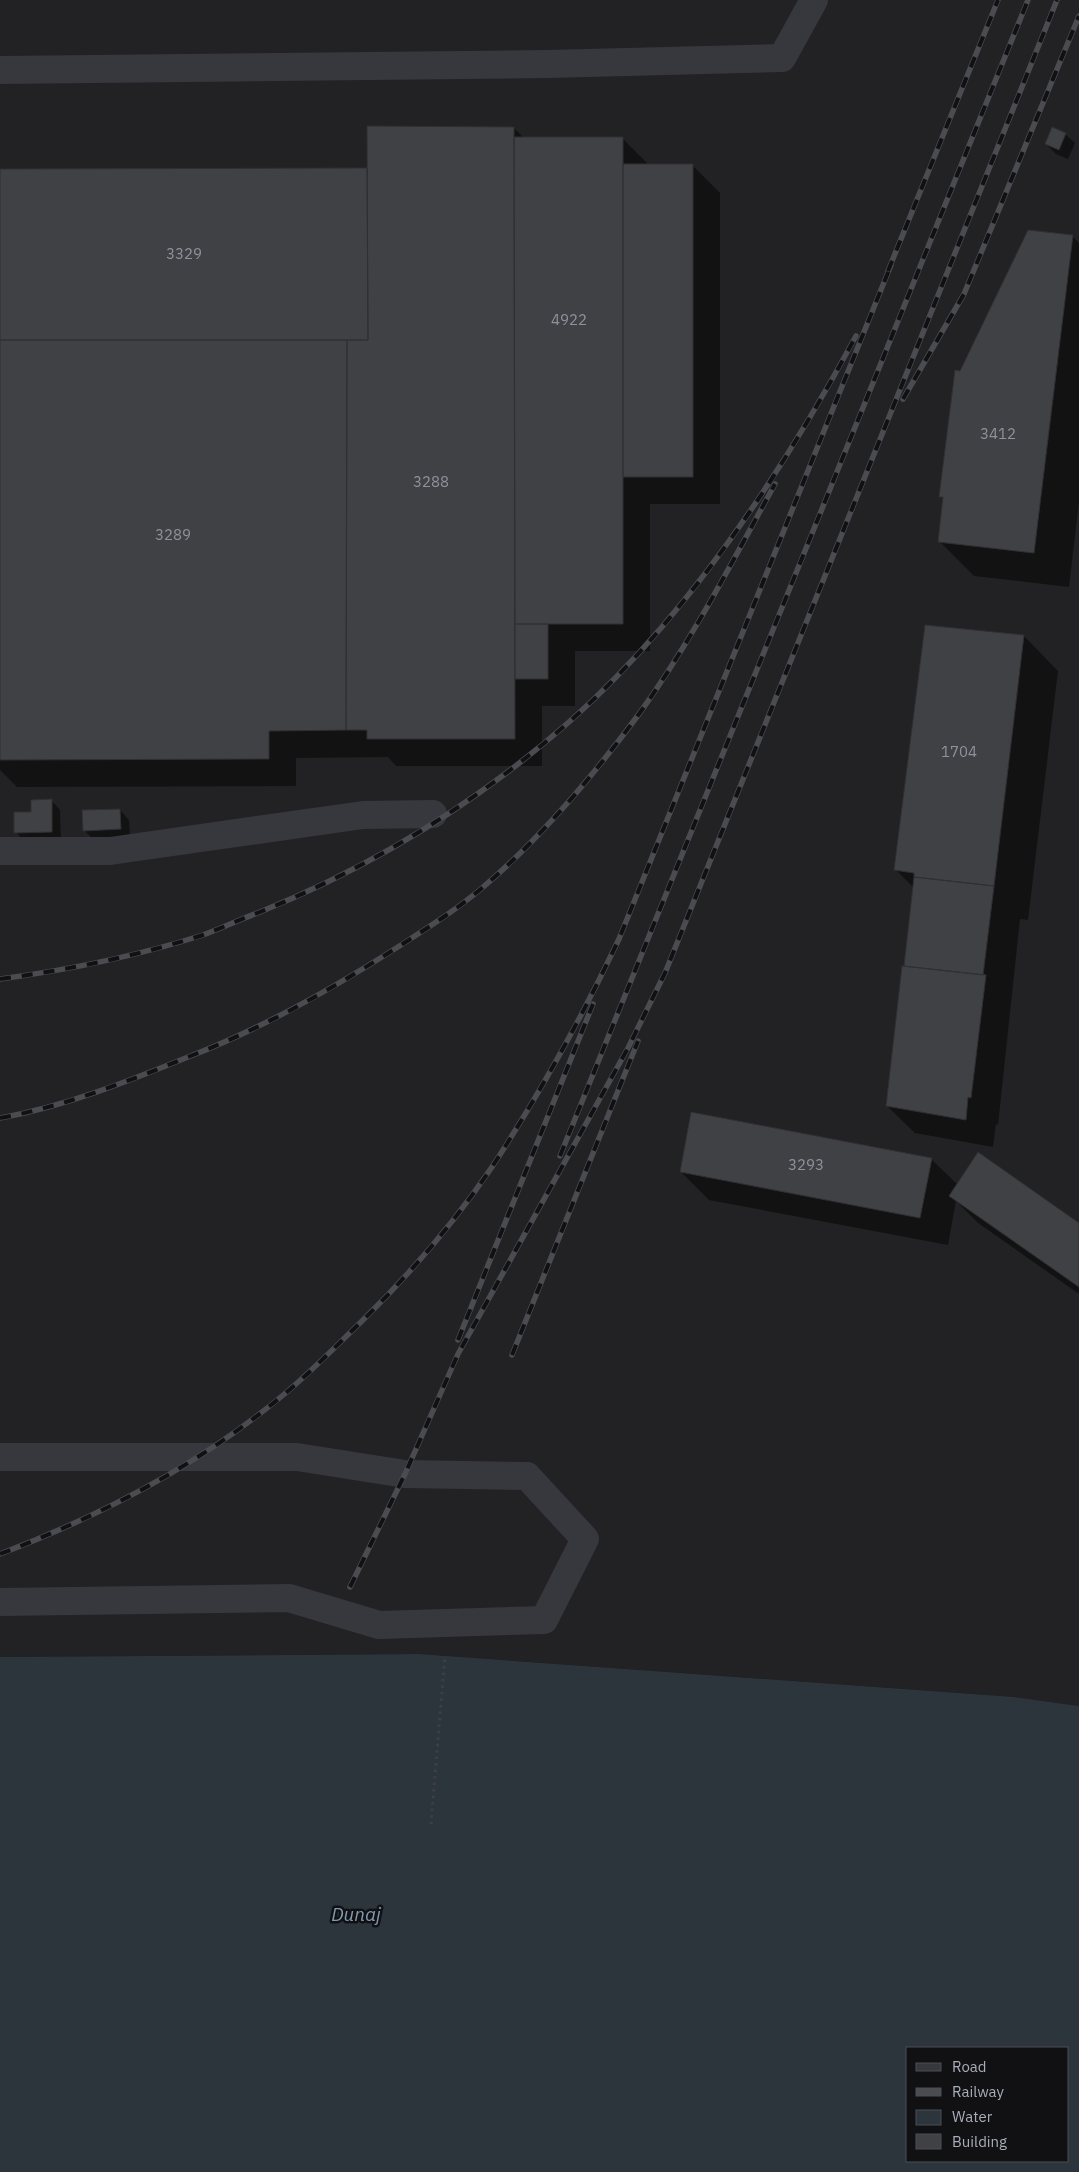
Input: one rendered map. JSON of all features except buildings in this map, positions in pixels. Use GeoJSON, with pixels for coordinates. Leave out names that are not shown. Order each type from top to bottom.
{"type":"FeatureCollection","features":[{"type":"Feature","properties":{"kind":"lane"},"geometry":{"type":"LineString","coordinates":[[0,70],[548,64],[782,58],[814,0]]}},
{"type":"Feature","properties":{"kind":"lane"},"geometry":{"type":"LineString","coordinates":[[0,851],[110,851],[363,815],[433,814]]}},
{"type":"Feature","properties":{"kind":"lane"},"geometry":{"type":"LineString","coordinates":[[0,1457],[297,1457],[405,1474],[527,1476],[584,1539],[544,1620],[380,1625],[290,1598],[0,1602]]}},
{"type":"Feature","properties":{"kind":"path"},"geometry":{"type":"LineString","coordinates":[[430,1824],[448,1623]]}},
{"type":"Feature","properties":{"kind":"shaded area"},"geometry":{"type":"Polygon","coordinates":[[[0,0],[1079,0],[1079,1706],[1015,1697],[419,1654],[0,1657],[0,0]]]}},
{"type":"Feature","properties":{"kind":"water","name":"Dunaj"},"geometry":{"type":"Polygon","coordinates":[[[419,1654],[1015,1697],[1079,1706],[1079,2172],[0,2172],[0,1657],[419,1654]]]}},
{"type":"Feature","properties":{"kind":"railway"},"geometry":{"type":"LineString","coordinates":[[888,271],[998,0]]}},
{"type":"Feature","properties":{"kind":"railway"},"geometry":{"type":"LineString","coordinates":[[560,1156],[1028,0]]}},
{"type":"Feature","properties":{"kind":"railway"},"geometry":{"type":"LineString","coordinates":[[350,1587],[405,1474],[458,1354],[628,1048],[665,973],[1057,0]]}},
{"type":"Feature","properties":{"kind":"railway"},"geometry":{"type":"LineString","coordinates":[[903,399],[964,294],[1079,16]]}},
{"type":"Feature","properties":{"kind":"railway"},"geometry":{"type":"LineString","coordinates":[[0,1554],[75,1523],[147,1487],[217,1444],[282,1396],[322,1360],[396,1286],[447,1228],[492,1167],[559,1055],[619,939],[891,265]]}},
{"type":"Feature","properties":{"kind":"railway"},"geometry":{"type":"LineString","coordinates":[[0,979],[77,967],[128,956],[203,935],[302,894],[383,853],[423,830],[498,779],[569,722],[612,681],[653,637],[692,590],[764,491],[797,439],[856,336]]}},
{"type":"Feature","properties":{"kind":"railway"},"geometry":{"type":"LineString","coordinates":[[0,1118],[50,1107],[122,1083],[247,1032],[300,1005],[376,961],[432,925],[472,896],[504,869],[565,806],[639,714],[694,630],[775,484]]}},
{"type":"Feature","properties":{"kind":"railway"},"geometry":{"type":"LineString","coordinates":[[458,1340],[593,1004]]}},
{"type":"Feature","properties":{"kind":"railway"},"geometry":{"type":"LineString","coordinates":[[512,1355],[638,1041]]}}]}
